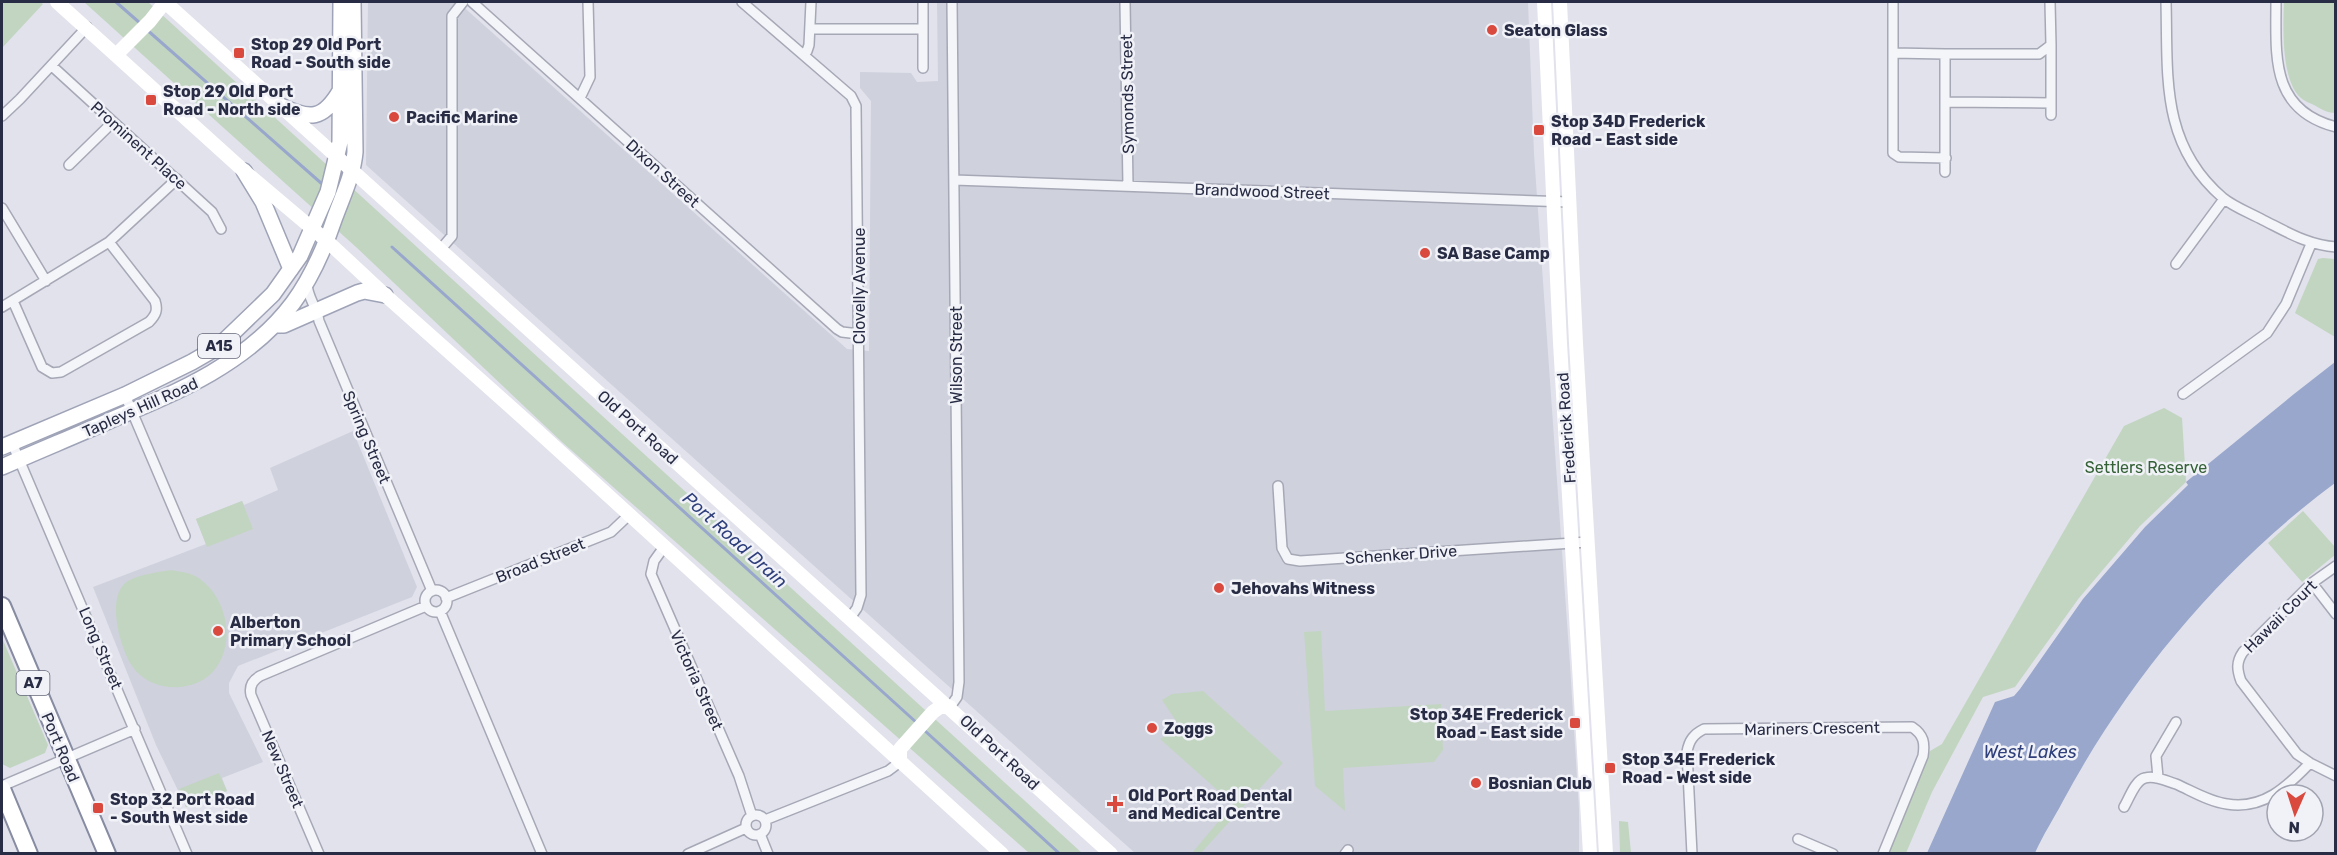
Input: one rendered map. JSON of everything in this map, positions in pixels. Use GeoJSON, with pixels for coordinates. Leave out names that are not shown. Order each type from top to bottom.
{"type":"FeatureCollection","features":[{"type":"Feature","properties":{"kind":"highway","name":"Port Road"},"geometry":{"type":"LineString","coordinates":[[2,606],[107,854]]}},
{"type":"Feature","properties":{"kind":"highway"},"geometry":{"type":"LineString","coordinates":[[2,787],[29,854]]}},
{"type":"Feature","properties":{"kind":"main road"},"geometry":{"type":"LineString","coordinates":[[57,2],[244,171],[327,241],[1002,854]]}},
{"type":"Feature","properties":{"kind":"main road"},"geometry":{"type":"LineString","coordinates":[[117,54],[150,21],[165,2]]}},
{"type":"Feature","properties":{"kind":"main road","name":"Old Port Road"},"geometry":{"type":"LineString","coordinates":[[165,2],[1112,854]]}},
{"type":"Feature","properties":{"kind":"main road","name":"A15"},"geometry":{"type":"LineString","coordinates":[[313,229],[328,192],[340,142],[341,2]]}},
{"type":"Feature","properties":{"kind":"main road","name":"A15"},"geometry":{"type":"LineString","coordinates":[[327,241],[352,172],[355,152],[353,2]]}},
{"type":"Feature","properties":{"kind":"main road","name":"Frederick Road"},"geometry":{"type":"LineString","coordinates":[[1544,2],[1590,854]]}},
{"type":"Feature","properties":{"kind":"main road","name":"Frederick Road"},"geometry":{"type":"LineString","coordinates":[[1560,2],[1606,854]]}},
{"type":"Feature","properties":{"kind":"main road"},"geometry":{"type":"LineString","coordinates":[[281,106],[296,113],[316,115],[331,106],[341,90]]}},
{"type":"Feature","properties":{"kind":"main road"},"geometry":{"type":"LineString","coordinates":[[244,171],[263,202],[291,269]]}},
{"type":"Feature","properties":{"kind":"main road","name":"Tapleys Hill Road"},"geometry":{"type":"LineString","coordinates":[[7,445],[125,395],[218,347],[259,310],[291,269],[313,229]]}},
{"type":"Feature","properties":{"kind":"main road","name":"Tapleys Hill Road"},"geometry":{"type":"LineString","coordinates":[[2,467],[133,411],[206,378],[222,368],[274,326],[307,282],[327,241]]}},
{"type":"Feature","properties":{"kind":"main road"},"geometry":{"type":"LineString","coordinates":[[274,326],[284,325],[364,291],[385,295]]}},
{"type":"Feature","properties":{"kind":"main road"},"geometry":{"type":"LineString","coordinates":[[900,762],[900,749],[933,712],[940,707],[950,707]]}},
{"type":"Feature","properties":{"kind":"street"},"geometry":{"type":"LineString","coordinates":[[440,250],[452,236],[452,16],[463,2]]}},
{"type":"Feature","properties":{"kind":"street","name":"Dixon Street"},"geometry":{"type":"LineString","coordinates":[[472,2],[837,329],[842,332],[859,334]]}},
{"type":"Feature","properties":{"kind":"street"},"geometry":{"type":"LineString","coordinates":[[580,98],[590,77],[588,2]]}},
{"type":"Feature","properties":{"kind":"street","name":"Clovelly Avenue"},"geometry":{"type":"LineString","coordinates":[[742,2],[851,96],[856,106],[861,595],[857,608],[850,618]]}},
{"type":"Feature","properties":{"kind":"street"},"geometry":{"type":"LineString","coordinates":[[803,54],[808,48],[811,29],[811,2]]}},
{"type":"Feature","properties":{"kind":"street"},"geometry":{"type":"LineString","coordinates":[[923,2],[923,68]]}},
{"type":"Feature","properties":{"kind":"street","name":"Wilson Street"},"geometry":{"type":"LineString","coordinates":[[950,707],[957,697],[959,682],[952,2]]}},
{"type":"Feature","properties":{"kind":"street","name":"Symonds Street"},"geometry":{"type":"LineString","coordinates":[[1125,2],[1128,186]]}},
{"type":"Feature","properties":{"kind":"street"},"geometry":{"type":"LineString","coordinates":[[1893,2],[1893,153],[1899,157],[1946,158]]}},
{"type":"Feature","properties":{"kind":"street"},"geometry":{"type":"LineString","coordinates":[[2050,2],[2051,115]]}},
{"type":"Feature","properties":{"kind":"street"},"geometry":{"type":"LineString","coordinates":[[2166,2],[2169,101],[2178,138],[2195,168],[2224,199],[2311,244],[2336,247]]}},
{"type":"Feature","properties":{"kind":"street"},"geometry":{"type":"LineString","coordinates":[[2276,2],[2277,63],[2287,94],[2303,113],[2322,123],[2336,126]]}},
{"type":"Feature","properties":{"kind":"street"},"geometry":{"type":"LineString","coordinates":[[2,116],[87,27]]}},
{"type":"Feature","properties":{"kind":"street"},"geometry":{"type":"LineString","coordinates":[[811,29],[923,29]]}},
{"type":"Feature","properties":{"kind":"street"},"geometry":{"type":"LineString","coordinates":[[1893,53],[2039,54],[2051,45]]}},
{"type":"Feature","properties":{"kind":"street"},"geometry":{"type":"LineString","coordinates":[[1945,54],[1946,172]]}},
{"type":"Feature","properties":{"kind":"street","name":"Prominent Place"},"geometry":{"type":"LineString","coordinates":[[52,66],[212,212],[221,229]]}},
{"type":"Feature","properties":{"kind":"street"},"geometry":{"type":"LineString","coordinates":[[1945,102],[2051,103]]}},
{"type":"Feature","properties":{"kind":"street"},"geometry":{"type":"LineString","coordinates":[[69,165],[114,122]]}},
{"type":"Feature","properties":{"kind":"street"},"geometry":{"type":"LineString","coordinates":[[2,307],[108,242],[177,179]]}},
{"type":"Feature","properties":{"kind":"street","name":"Brandwood Street"},"geometry":{"type":"LineString","coordinates":[[954,180],[1569,201]]}},
{"type":"Feature","properties":{"kind":"street"},"geometry":{"type":"LineString","coordinates":[[2176,264],[2224,199]]}},
{"type":"Feature","properties":{"kind":"street"},"geometry":{"type":"LineString","coordinates":[[2,208],[46,281]]}},
{"type":"Feature","properties":{"kind":"street"},"geometry":{"type":"LineString","coordinates":[[13,301],[42,367],[52,373],[60,372],[149,322],[155,316],[157,308],[155,301],[108,242]]}},
{"type":"Feature","properties":{"kind":"street"},"geometry":{"type":"LineString","coordinates":[[2183,394],[2267,333],[2286,304],[2311,244]]}},
{"type":"Feature","properties":{"kind":"street","name":"Spring Street"},"geometry":{"type":"LineString","coordinates":[[307,282],[309,296],[318,310],[319,321],[432,591]]}},
{"type":"Feature","properties":{"kind":"street"},"geometry":{"type":"LineString","coordinates":[[125,395],[185,536]]}},
{"type":"Feature","properties":{"kind":"street","name":"Long Street"},"geometry":{"type":"LineString","coordinates":[[7,445],[20,459],[187,854]]}},
{"type":"Feature","properties":{"kind":"street","name":"Schenker Drive"},"geometry":{"type":"LineString","coordinates":[[1278,486],[1282,548],[1288,559],[1300,561],[1588,542]]}},
{"type":"Feature","properties":{"kind":"street","name":"Broad Street"},"geometry":{"type":"LineString","coordinates":[[446,598],[611,532],[629,515]]}},
{"type":"Feature","properties":{"kind":"street","name":"Victoria Street"},"geometry":{"type":"LineString","coordinates":[[664,548],[654,561],[651,574],[739,776],[752,816]]}},
{"type":"Feature","properties":{"kind":"street","name":"Hawaii Court"},"geometry":{"type":"LineString","coordinates":[[2336,566],[2312,583],[2243,652],[2239,658],[2237,671],[2241,681],[2297,754],[2336,776]]}},
{"type":"Feature","properties":{"kind":"street"},"geometry":{"type":"LineString","coordinates":[[2312,583],[2336,614]]}},
{"type":"Feature","properties":{"kind":"street"},"geometry":{"type":"LineString","coordinates":[[432,591],[439,591],[446,598],[445,606],[440,611],[432,612],[426,606],[425,599],[432,591]]}},
{"type":"Feature","properties":{"kind":"street","name":"New Street"},"geometry":{"type":"LineString","coordinates":[[319,854],[251,695],[251,685],[260,676],[426,606]]}},
{"type":"Feature","properties":{"kind":"street"},"geometry":{"type":"LineString","coordinates":[[440,611],[542,854]]}},
{"type":"Feature","properties":{"kind":"street"},"geometry":{"type":"LineString","coordinates":[[2158,777],[2156,756],[2176,722]]}},
{"type":"Feature","properties":{"kind":"street","name":"Mariners Crescent"},"geometry":{"type":"LineString","coordinates":[[1692,854],[1687,752],[1688,744],[1697,732],[1704,729],[1912,728],[1923,738],[1923,756],[1883,854]]}},
{"type":"Feature","properties":{"kind":"street"},"geometry":{"type":"LineString","coordinates":[[2,787],[135,729]]}},
{"type":"Feature","properties":{"kind":"street"},"geometry":{"type":"LineString","coordinates":[[765,820],[888,771],[900,762]]}},
{"type":"Feature","properties":{"kind":"street"},"geometry":{"type":"LineString","coordinates":[[2124,807],[2139,781],[2144,778],[2158,777],[2225,804],[2238,805],[2265,800],[2276,795],[2310,763]]}},
{"type":"Feature","properties":{"kind":"street"},"geometry":{"type":"LineString","coordinates":[[758,815],[765,820],[765,830],[760,834],[752,834],[746,828],[746,822],[752,816],[758,815]]}},
{"type":"Feature","properties":{"kind":"street"},"geometry":{"type":"LineString","coordinates":[[688,854],[746,828]]}},
{"type":"Feature","properties":{"kind":"street"},"geometry":{"type":"LineString","coordinates":[[760,834],[768,854]]}},
{"type":"Feature","properties":{"kind":"street"},"geometry":{"type":"LineString","coordinates":[[1798,839],[1833,854]]}},
{"type":"Feature","properties":{"kind":"shaded area"},"geometry":{"type":"Polygon","coordinates":[[[368,2],[458,2],[847,349],[869,351],[871,101],[860,88],[860,72],[911,73],[917,82],[938,81],[937,2],[1528,2],[1534,154],[1570,665],[1579,809],[1579,853],[1135,853],[366,165],[368,2]]]}},
{"type":"Feature","properties":{"kind":"shaded area","name":"Alberton Primary School"},"geometry":{"type":"Polygon","coordinates":[[[353,431],[417,587],[412,597],[238,666],[229,683],[229,693],[263,762],[222,778],[227,791],[186,807],[156,745],[93,587],[206,544],[196,519],[242,501],[244,505],[278,490],[270,468],[353,431]]]}},
{"type":"Feature","properties":{"kind":"green space"},"geometry":{"type":"Polygon","coordinates":[[[2,2],[40,2],[43,4],[2,48],[2,2]]]}},
{"type":"Feature","properties":{"kind":"green space"},"geometry":{"type":"Polygon","coordinates":[[[84,2],[148,2],[1082,853],[1029,853],[562,442],[356,247],[84,2]]]}},
{"type":"Feature","properties":{"kind":"green space"},"geometry":{"type":"Polygon","coordinates":[[[2284,2],[2335,2],[2335,113],[2304,100],[2294,90],[2285,53],[2284,2]]]}},
{"type":"Feature","properties":{"kind":"green space"},"geometry":{"type":"Polygon","coordinates":[[[2318,259],[2335,259],[2335,337],[2295,313],[2318,259]]]}},
{"type":"Feature","properties":{"kind":"green space","name":"Settlers Reserve"},"geometry":{"type":"Polygon","coordinates":[[[2164,408],[2182,418],[2186,482],[2140,526],[2079,598],[2015,687],[1983,697],[1932,792],[1906,853],[1888,854],[1930,751],[1942,744],[2124,426],[2164,408]]]}},
{"type":"Feature","properties":{"kind":"green space"},"geometry":{"type":"Polygon","coordinates":[[[242,501],[253,529],[207,547],[196,519],[242,501]]]}},
{"type":"Feature","properties":{"kind":"green space"},"geometry":{"type":"Polygon","coordinates":[[[2303,511],[2335,547],[2336,554],[2302,582],[2268,543],[2303,511]]]}},
{"type":"Feature","properties":{"kind":"green space"},"geometry":{"type":"Polygon","coordinates":[[[172,570],[192,575],[205,583],[214,593],[225,617],[226,630],[226,644],[222,656],[208,677],[198,683],[174,687],[150,682],[132,666],[119,635],[116,609],[121,588],[128,581],[144,575],[172,570]]]}},
{"type":"Feature","properties":{"kind":"green space"},"geometry":{"type":"Polygon","coordinates":[[[1321,631],[1325,711],[1441,704],[1443,750],[1434,762],[1343,768],[1345,811],[1315,786],[1304,632],[1321,631]]]}},
{"type":"Feature","properties":{"kind":"green space"},"geometry":{"type":"Polygon","coordinates":[[[2,638],[48,745],[45,753],[10,768],[2,764],[2,638]]]}},
{"type":"Feature","properties":{"kind":"green space"},"geometry":{"type":"Polygon","coordinates":[[[1203,691],[1283,763],[1201,853],[1192,853],[1233,804],[1160,739],[1180,727],[1162,700],[1172,694],[1203,691]]]}},
{"type":"Feature","properties":{"kind":"green space"},"geometry":{"type":"Polygon","coordinates":[[[219,773],[227,791],[186,807],[179,789],[219,773]]]}},
{"type":"Feature","properties":{"kind":"green space"},"geometry":{"type":"Polygon","coordinates":[[[1619,821],[1628,822],[1631,853],[1620,853],[1619,821]]]}},
{"type":"Feature","properties":{"kind":"water","name":"West Lakes"},"geometry":{"type":"Polygon","coordinates":[[[2335,362],[2335,483],[2255,550],[2182,627],[2149,668],[2089,755],[2035,853],[1927,853],[1995,702],[2014,696],[2083,599],[2145,527],[2188,485],[2186,482],[2335,362]]]}},
{"type":"Feature","properties":{"kind":"waterway","name":"Port Road Drain"},"geometry":{"type":"LineString","coordinates":[[116,2],[141,24]]}},
{"type":"Feature","properties":{"kind":"waterway","name":"Port Road Drain"},"geometry":{"type":"LineString","coordinates":[[146,29],[321,183]]}},
{"type":"Feature","properties":{"kind":"waterway","name":"Port Road Drain"},"geometry":{"type":"LineString","coordinates":[[392,247],[917,723]]}},
{"type":"Feature","properties":{"kind":"waterway","name":"Port Road Drain"},"geometry":{"type":"LineString","coordinates":[[924,730],[1060,854]]}},
{"type":"Feature","properties":{"kind":"place","name":"Seaton Glass"},"geometry":{"type":"Point","coordinates":[1492,30]}},
{"type":"Feature","properties":{"kind":"place","name":"Stop 29 Old Port Road - South side"},"geometry":{"type":"Point","coordinates":[239,53]}},
{"type":"Feature","properties":{"kind":"place","name":"Stop 29 Old Port Road - North side"},"geometry":{"type":"Point","coordinates":[151,100]}},
{"type":"Feature","properties":{"kind":"place","name":"Pacific Marine"},"geometry":{"type":"Point","coordinates":[394,117]}},
{"type":"Feature","properties":{"kind":"place","name":"Stop 34D Frederick Road - East side"},"geometry":{"type":"Point","coordinates":[1539,130]}},
{"type":"Feature","properties":{"kind":"place","name":"SA Base Camp"},"geometry":{"type":"Point","coordinates":[1425,253]}},
{"type":"Feature","properties":{"kind":"place","name":"Jehovahs Witness"},"geometry":{"type":"Point","coordinates":[1219,588]}},
{"type":"Feature","properties":{"kind":"place","name":"Alberton Primary School"},"geometry":{"type":"Point","coordinates":[218,631]}},
{"type":"Feature","properties":{"kind":"place","name":"Stop 34E Frederick Road - East side"},"geometry":{"type":"Point","coordinates":[1575,723]}},
{"type":"Feature","properties":{"kind":"place","name":"Zoggs"},"geometry":{"type":"Point","coordinates":[1152,728]}},
{"type":"Feature","properties":{"kind":"place","name":"Stop 34E Frederick Road - West side"},"geometry":{"type":"Point","coordinates":[1610,768]}},
{"type":"Feature","properties":{"kind":"place","name":"Bosnian Club"},"geometry":{"type":"Point","coordinates":[1476,783]}},
{"type":"Feature","properties":{"kind":"place","name":"Old Port Road Dental and Medical Centre"},"geometry":{"type":"Point","coordinates":[1115,804]}},
{"type":"Feature","properties":{"kind":"place","name":"Stop 32 Port Road - South West side"},"geometry":{"type":"Point","coordinates":[98,808]}}]}
